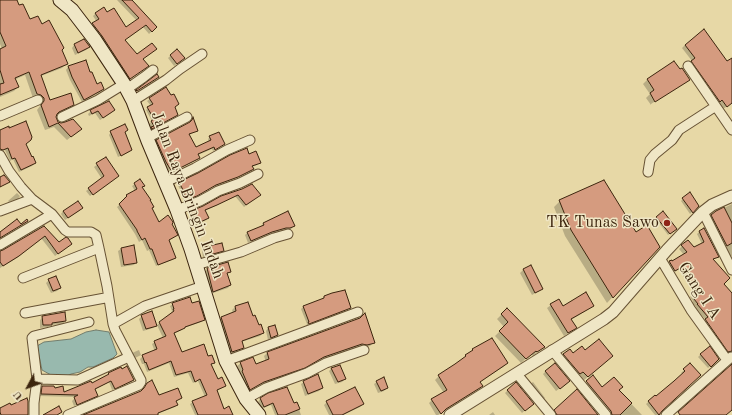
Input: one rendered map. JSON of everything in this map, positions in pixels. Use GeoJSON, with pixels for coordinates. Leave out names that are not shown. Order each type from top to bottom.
{"type":"FeatureCollection","features":[{"type":"Feature","properties":{"kind":"main road","name":"Jalan Raya Bringin Indah"},"geometry":{"type":"LineString","coordinates":[[60,0],[72,10],[95,40],[133,101],[177,210],[226,360],[246,399],[256,414]]}},
{"type":"Feature","properties":{"kind":"street"},"geometry":{"type":"LineString","coordinates":[[133,101],[150,91],[202,54]]}},
{"type":"Feature","properties":{"kind":"street"},"geometry":{"type":"LineString","coordinates":[[688,66],[732,130]]}},
{"type":"Feature","properties":{"kind":"street"},"geometry":{"type":"LineString","coordinates":[[62,117],[140,80],[153,70]]}},
{"type":"Feature","properties":{"kind":"street"},"geometry":{"type":"LineString","coordinates":[[0,116],[38,100]]}},
{"type":"Feature","properties":{"kind":"street"},"geometry":{"type":"LineString","coordinates":[[648,172],[650,160],[672,140],[679,130],[712,108],[716,107]]}},
{"type":"Feature","properties":{"kind":"street"},"geometry":{"type":"LineString","coordinates":[[147,138],[186,117]]}},
{"type":"Feature","properties":{"kind":"street"},"geometry":{"type":"LineString","coordinates":[[166,182],[250,140]]}},
{"type":"Feature","properties":{"kind":"street"},"geometry":{"type":"LineString","coordinates":[[0,154],[4,173],[32,199],[52,214],[65,230],[68,232],[91,232],[96,235],[107,286],[113,324],[141,380],[140,384],[68,415]]}},
{"type":"Feature","properties":{"kind":"street"},"geometry":{"type":"LineString","coordinates":[[177,210],[258,174]]}},
{"type":"Feature","properties":{"kind":"street"},"geometry":{"type":"LineString","coordinates":[[450,415],[517,374],[552,350],[604,319],[613,312],[703,212],[712,205],[732,196]]}},
{"type":"Feature","properties":{"kind":"street"},"geometry":{"type":"LineString","coordinates":[[0,211],[32,199]]}},
{"type":"Feature","properties":{"kind":"street"},"geometry":{"type":"LineString","coordinates":[[703,212],[732,270]]}},
{"type":"Feature","properties":{"kind":"street"},"geometry":{"type":"LineString","coordinates":[[0,244],[52,214]]}},
{"type":"Feature","properties":{"kind":"street"},"geometry":{"type":"LineString","coordinates":[[196,265],[241,252],[274,238],[288,234]]}},
{"type":"Feature","properties":{"kind":"street"},"geometry":{"type":"LineString","coordinates":[[23,278],[99,248]]}},
{"type":"Feature","properties":{"kind":"street","name":"Gang I A"},"geometry":{"type":"LineString","coordinates":[[660,258],[691,310],[730,358]]}},
{"type":"Feature","properties":{"kind":"street"},"geometry":{"type":"LineString","coordinates":[[113,324],[144,306],[203,286]]}},
{"type":"Feature","properties":{"kind":"street"},"geometry":{"type":"LineString","coordinates":[[25,313],[108,297]]}},
{"type":"Feature","properties":{"kind":"street"},"geometry":{"type":"LineString","coordinates":[[226,360],[358,312]]}},
{"type":"Feature","properties":{"kind":"street"},"geometry":{"type":"LineString","coordinates":[[34,415],[36,379],[32,338],[34,336],[89,322]]}},
{"type":"Feature","properties":{"kind":"street"},"geometry":{"type":"LineString","coordinates":[[246,399],[266,388],[307,373],[326,363],[364,350]]}},
{"type":"Feature","properties":{"kind":"street"},"geometry":{"type":"LineString","coordinates":[[552,350],[606,415]]}},
{"type":"Feature","properties":{"kind":"street"},"geometry":{"type":"LineString","coordinates":[[36,379],[78,380],[129,357]]}},
{"type":"Feature","properties":{"kind":"street"},"geometry":{"type":"LineString","coordinates":[[666,415],[730,358]]}},
{"type":"Feature","properties":{"kind":"street"},"geometry":{"type":"LineString","coordinates":[[517,374],[551,415]]}},
{"type":"Feature","properties":{"kind":"water"},"geometry":{"type":"Polygon","coordinates":[[[96,330],[109,332],[117,354],[113,358],[93,367],[88,367],[80,372],[71,374],[60,380],[42,370],[37,346],[44,342],[71,339],[86,332],[96,330]]]}},
{"type":"Feature","properties":{"kind":"building"},"geometry":{"type":"Polygon","coordinates":[[[0,0],[17,0],[19,5],[23,4],[30,19],[38,16],[42,24],[49,20],[64,48],[62,50],[68,64],[41,75],[50,100],[71,93],[74,105],[59,112],[56,117],[58,122],[61,123],[73,119],[82,129],[71,137],[58,123],[49,127],[41,105],[44,98],[37,94],[29,72],[15,78],[19,87],[0,95],[0,84],[4,83],[0,70],[0,49],[6,46],[0,32],[0,0]]]}},
{"type":"Feature","properties":{"kind":"building"},"geometry":{"type":"Polygon","coordinates":[[[122,0],[132,0],[157,27],[152,32],[146,25],[125,40],[137,54],[152,43],[157,49],[143,59],[149,66],[130,79],[92,23],[99,19],[95,13],[104,7],[107,12],[114,8],[126,27],[139,18],[122,0]]]}},
{"type":"Feature","properties":{"kind":"building"},"geometry":{"type":"Polygon","coordinates":[[[704,29],[727,61],[732,58],[732,103],[727,107],[722,100],[720,102],[691,61],[695,58],[685,45],[704,29]]]}},
{"type":"Feature","properties":{"kind":"building"},"geometry":{"type":"Polygon","coordinates":[[[84,39],[90,47],[78,53],[74,44],[84,39]]]}},
{"type":"Feature","properties":{"kind":"building"},"geometry":{"type":"Polygon","coordinates":[[[177,49],[185,58],[177,64],[170,55],[177,49]]]}},
{"type":"Feature","properties":{"kind":"building"},"geometry":{"type":"Polygon","coordinates":[[[86,60],[90,72],[92,72],[97,84],[101,82],[104,89],[84,100],[68,66],[86,60]]]}},
{"type":"Feature","properties":{"kind":"building"},"geometry":{"type":"Polygon","coordinates":[[[674,61],[680,69],[682,68],[690,80],[655,102],[650,93],[654,90],[647,79],[674,61]]]}},
{"type":"Feature","properties":{"kind":"building"},"geometry":{"type":"Polygon","coordinates":[[[157,74],[159,77],[137,91],[136,90],[157,74]]]}},
{"type":"Feature","properties":{"kind":"building"},"geometry":{"type":"Polygon","coordinates":[[[166,87],[171,95],[174,94],[179,104],[175,107],[178,115],[152,129],[151,127],[154,126],[151,121],[154,119],[147,107],[153,104],[149,98],[166,87]]]}},
{"type":"Feature","properties":{"kind":"building"},"geometry":{"type":"Polygon","coordinates":[[[109,101],[115,110],[103,118],[98,111],[92,114],[90,110],[109,101]]]}},
{"type":"Feature","properties":{"kind":"building"},"geometry":{"type":"Polygon","coordinates":[[[193,117],[198,131],[189,134],[196,147],[211,140],[209,136],[219,132],[225,144],[215,150],[214,147],[198,154],[200,158],[172,172],[156,140],[190,122],[193,117]]]}},
{"type":"Feature","properties":{"kind":"building"},"geometry":{"type":"Polygon","coordinates":[[[26,121],[32,137],[26,144],[36,163],[21,170],[15,158],[12,159],[8,148],[3,150],[0,149],[0,130],[26,121]]]}},
{"type":"Feature","properties":{"kind":"building"},"geometry":{"type":"Polygon","coordinates":[[[125,124],[128,130],[125,132],[132,150],[121,156],[110,131],[125,124]]]}},
{"type":"Feature","properties":{"kind":"building"},"geometry":{"type":"Polygon","coordinates":[[[247,148],[249,154],[256,151],[261,163],[252,166],[254,169],[216,185],[197,196],[186,200],[185,194],[179,182],[230,155],[247,148]]]}},
{"type":"Feature","properties":{"kind":"building"},"geometry":{"type":"Polygon","coordinates":[[[106,157],[119,176],[93,195],[88,188],[104,176],[96,163],[106,157]]]}},
{"type":"Feature","properties":{"kind":"building"},"geometry":{"type":"Polygon","coordinates":[[[4,175],[10,182],[0,187],[0,177],[4,175]]]}},
{"type":"Feature","properties":{"kind":"building"},"geometry":{"type":"Polygon","coordinates":[[[140,179],[145,186],[142,187],[151,200],[154,207],[152,208],[159,222],[168,215],[173,222],[172,224],[178,235],[169,240],[176,258],[158,265],[152,249],[150,249],[145,238],[142,240],[119,204],[127,196],[126,195],[137,189],[134,183],[140,179]]]}},
{"type":"Feature","properties":{"kind":"building"},"geometry":{"type":"Polygon","coordinates":[[[604,180],[636,232],[647,225],[660,247],[613,298],[571,230],[559,200],[604,180]]]}},
{"type":"Feature","properties":{"kind":"building"},"geometry":{"type":"Polygon","coordinates":[[[252,184],[261,195],[246,205],[238,195],[205,210],[209,218],[196,224],[191,211],[221,196],[252,184]]]}},
{"type":"Feature","properties":{"kind":"building"},"geometry":{"type":"Polygon","coordinates":[[[690,192],[699,206],[693,213],[682,198],[690,192]]]}},
{"type":"Feature","properties":{"kind":"building"},"geometry":{"type":"Polygon","coordinates":[[[78,201],[83,208],[68,218],[63,211],[78,201]]]}},
{"type":"Feature","properties":{"kind":"building"},"geometry":{"type":"Polygon","coordinates":[[[724,207],[732,223],[732,243],[727,246],[711,215],[724,207]]]}},
{"type":"Feature","properties":{"kind":"building"},"geometry":{"type":"Polygon","coordinates":[[[288,211],[295,226],[272,232],[251,241],[247,232],[264,225],[263,223],[288,211]]]}},
{"type":"Feature","properties":{"kind":"building","name":"TK Tunas Sawo"},"geometry":{"type":"Polygon","coordinates":[[[663,211],[677,229],[670,234],[656,217],[663,211]]]}},
{"type":"Feature","properties":{"kind":"building"},"geometry":{"type":"Polygon","coordinates":[[[17,219],[21,224],[27,219],[28,221],[0,238],[0,232],[17,219]]]}},
{"type":"Feature","properties":{"kind":"building"},"geometry":{"type":"Polygon","coordinates":[[[44,226],[59,242],[66,237],[72,244],[58,254],[45,236],[3,266],[0,262],[0,251],[44,226]]]}},
{"type":"Feature","properties":{"kind":"building"},"geometry":{"type":"Polygon","coordinates":[[[704,228],[719,257],[713,259],[730,278],[724,284],[732,293],[732,351],[728,352],[705,319],[708,317],[694,299],[695,298],[692,293],[696,289],[682,267],[675,271],[669,261],[672,261],[687,252],[681,245],[688,240],[694,247],[704,242],[699,231],[704,228]]]}},
{"type":"Feature","properties":{"kind":"building"},"geometry":{"type":"Polygon","coordinates":[[[222,243],[224,251],[206,256],[204,247],[222,243]]]}},
{"type":"Feature","properties":{"kind":"building"},"geometry":{"type":"Polygon","coordinates":[[[134,245],[137,263],[124,265],[121,248],[134,245]]]}},
{"type":"Feature","properties":{"kind":"building"},"geometry":{"type":"Polygon","coordinates":[[[228,262],[231,272],[227,273],[231,285],[213,292],[207,268],[228,262]]]}},
{"type":"Feature","properties":{"kind":"building"},"geometry":{"type":"Polygon","coordinates":[[[531,265],[543,289],[535,293],[523,269],[531,265]]]}},
{"type":"Feature","properties":{"kind":"building"},"geometry":{"type":"Polygon","coordinates":[[[56,276],[61,288],[53,291],[48,279],[56,276]]]}},
{"type":"Feature","properties":{"kind":"building"},"geometry":{"type":"Polygon","coordinates":[[[345,290],[351,308],[309,324],[303,306],[324,298],[324,296],[345,290]]]}},
{"type":"Feature","properties":{"kind":"building"},"geometry":{"type":"Polygon","coordinates":[[[586,292],[594,306],[571,319],[577,328],[568,333],[550,304],[559,299],[563,306],[586,292]]]}},
{"type":"Feature","properties":{"kind":"building"},"geometry":{"type":"Polygon","coordinates":[[[190,297],[192,303],[199,301],[205,320],[185,327],[174,333],[182,352],[204,344],[208,356],[212,355],[215,363],[211,364],[218,379],[222,377],[226,386],[217,390],[224,409],[229,406],[233,415],[198,415],[192,401],[207,395],[200,379],[195,382],[191,371],[176,375],[171,361],[149,370],[142,355],[157,349],[154,341],[166,336],[159,322],[174,311],[172,303],[190,297]]]}},
{"type":"Feature","properties":{"kind":"building"},"geometry":{"type":"Polygon","coordinates":[[[248,302],[253,316],[255,315],[259,325],[261,324],[264,333],[242,341],[244,348],[232,352],[221,317],[236,311],[235,306],[248,302]]]}},
{"type":"Feature","properties":{"kind":"building"},"geometry":{"type":"Polygon","coordinates":[[[507,308],[545,347],[537,352],[536,351],[526,359],[499,331],[508,322],[501,314],[507,308]]]}},
{"type":"Feature","properties":{"kind":"building"},"geometry":{"type":"Polygon","coordinates":[[[152,311],[157,326],[146,329],[141,315],[152,311]]]}},
{"type":"Feature","properties":{"kind":"building"},"geometry":{"type":"Polygon","coordinates":[[[65,312],[66,321],[52,323],[52,325],[43,325],[42,316],[65,312]]]}},
{"type":"Feature","properties":{"kind":"building"},"geometry":{"type":"Polygon","coordinates":[[[365,313],[375,343],[367,345],[362,344],[324,357],[305,368],[264,382],[250,390],[240,362],[253,357],[256,364],[269,359],[267,352],[360,318],[365,313]]]}},
{"type":"Feature","properties":{"kind":"building"},"geometry":{"type":"Polygon","coordinates":[[[275,325],[278,335],[271,338],[268,327],[275,325]]]}},
{"type":"Feature","properties":{"kind":"building"},"geometry":{"type":"Polygon","coordinates":[[[492,338],[508,363],[480,382],[483,386],[446,409],[441,414],[431,399],[447,390],[438,375],[466,356],[465,355],[473,350],[472,349],[492,338]]]}},
{"type":"Feature","properties":{"kind":"building"},"geometry":{"type":"Polygon","coordinates":[[[599,339],[613,356],[588,377],[583,372],[580,374],[563,354],[570,349],[573,353],[582,346],[585,350],[599,339]]]}},
{"type":"Feature","properties":{"kind":"building"},"geometry":{"type":"Polygon","coordinates":[[[710,346],[719,359],[711,367],[700,354],[710,346]]]}},
{"type":"Feature","properties":{"kind":"building"},"geometry":{"type":"Polygon","coordinates":[[[555,363],[570,381],[560,389],[545,371],[555,363]]]}},
{"type":"Feature","properties":{"kind":"building"},"geometry":{"type":"Polygon","coordinates":[[[690,363],[701,375],[659,415],[648,401],[674,381],[685,371],[683,369],[690,363]]]}},
{"type":"Feature","properties":{"kind":"building"},"geometry":{"type":"Polygon","coordinates":[[[732,364],[732,410],[726,415],[680,415],[678,412],[732,364]]]}},
{"type":"Feature","properties":{"kind":"building"},"geometry":{"type":"Polygon","coordinates":[[[340,365],[346,379],[338,382],[331,368],[340,365]]]}},
{"type":"Feature","properties":{"kind":"building"},"geometry":{"type":"Polygon","coordinates":[[[127,366],[134,380],[115,389],[111,381],[95,389],[98,396],[77,405],[74,397],[78,395],[41,394],[42,386],[54,386],[55,388],[63,386],[64,392],[91,381],[92,383],[109,374],[108,373],[127,366]]]}},
{"type":"Feature","properties":{"kind":"building"},"geometry":{"type":"Polygon","coordinates":[[[318,374],[323,388],[308,394],[303,381],[318,374]]]}},
{"type":"Feature","properties":{"kind":"building"},"geometry":{"type":"Polygon","coordinates":[[[593,375],[602,387],[614,377],[623,387],[619,390],[632,403],[620,415],[612,415],[611,411],[586,381],[593,375]]]}},
{"type":"Feature","properties":{"kind":"building"},"geometry":{"type":"Polygon","coordinates":[[[384,377],[388,388],[381,391],[376,381],[384,377]]]}},
{"type":"Feature","properties":{"kind":"building"},"geometry":{"type":"Polygon","coordinates":[[[152,380],[159,395],[178,388],[182,398],[176,401],[178,405],[158,413],[158,415],[83,415],[141,391],[147,383],[152,380]]]}},
{"type":"Feature","properties":{"kind":"building"},"geometry":{"type":"Polygon","coordinates":[[[516,382],[534,404],[525,411],[507,390],[516,382]]]}},
{"type":"Feature","properties":{"kind":"building"},"geometry":{"type":"Polygon","coordinates":[[[287,387],[294,403],[297,402],[300,409],[285,415],[278,415],[273,403],[264,407],[260,398],[268,393],[287,387]]]}},
{"type":"Feature","properties":{"kind":"building"},"geometry":{"type":"Polygon","coordinates":[[[355,387],[364,404],[342,415],[333,415],[326,401],[355,387]]]}},
{"type":"Feature","properties":{"kind":"building"},"geometry":{"type":"Polygon","coordinates":[[[577,389],[598,415],[557,415],[554,410],[577,389]]]}},
{"type":"Feature","properties":{"kind":"building"},"geometry":{"type":"Polygon","coordinates":[[[27,398],[28,415],[1,415],[0,408],[10,403],[11,405],[27,398]]]}},
{"type":"Feature","properties":{"kind":"building"},"geometry":{"type":"Polygon","coordinates":[[[59,406],[62,412],[57,415],[43,415],[59,406]]]}},
{"type":"Feature","properties":{"kind":"place","name":"TK Tunas Sawo"},"geometry":{"type":"Point","coordinates":[667,223]}}]}
